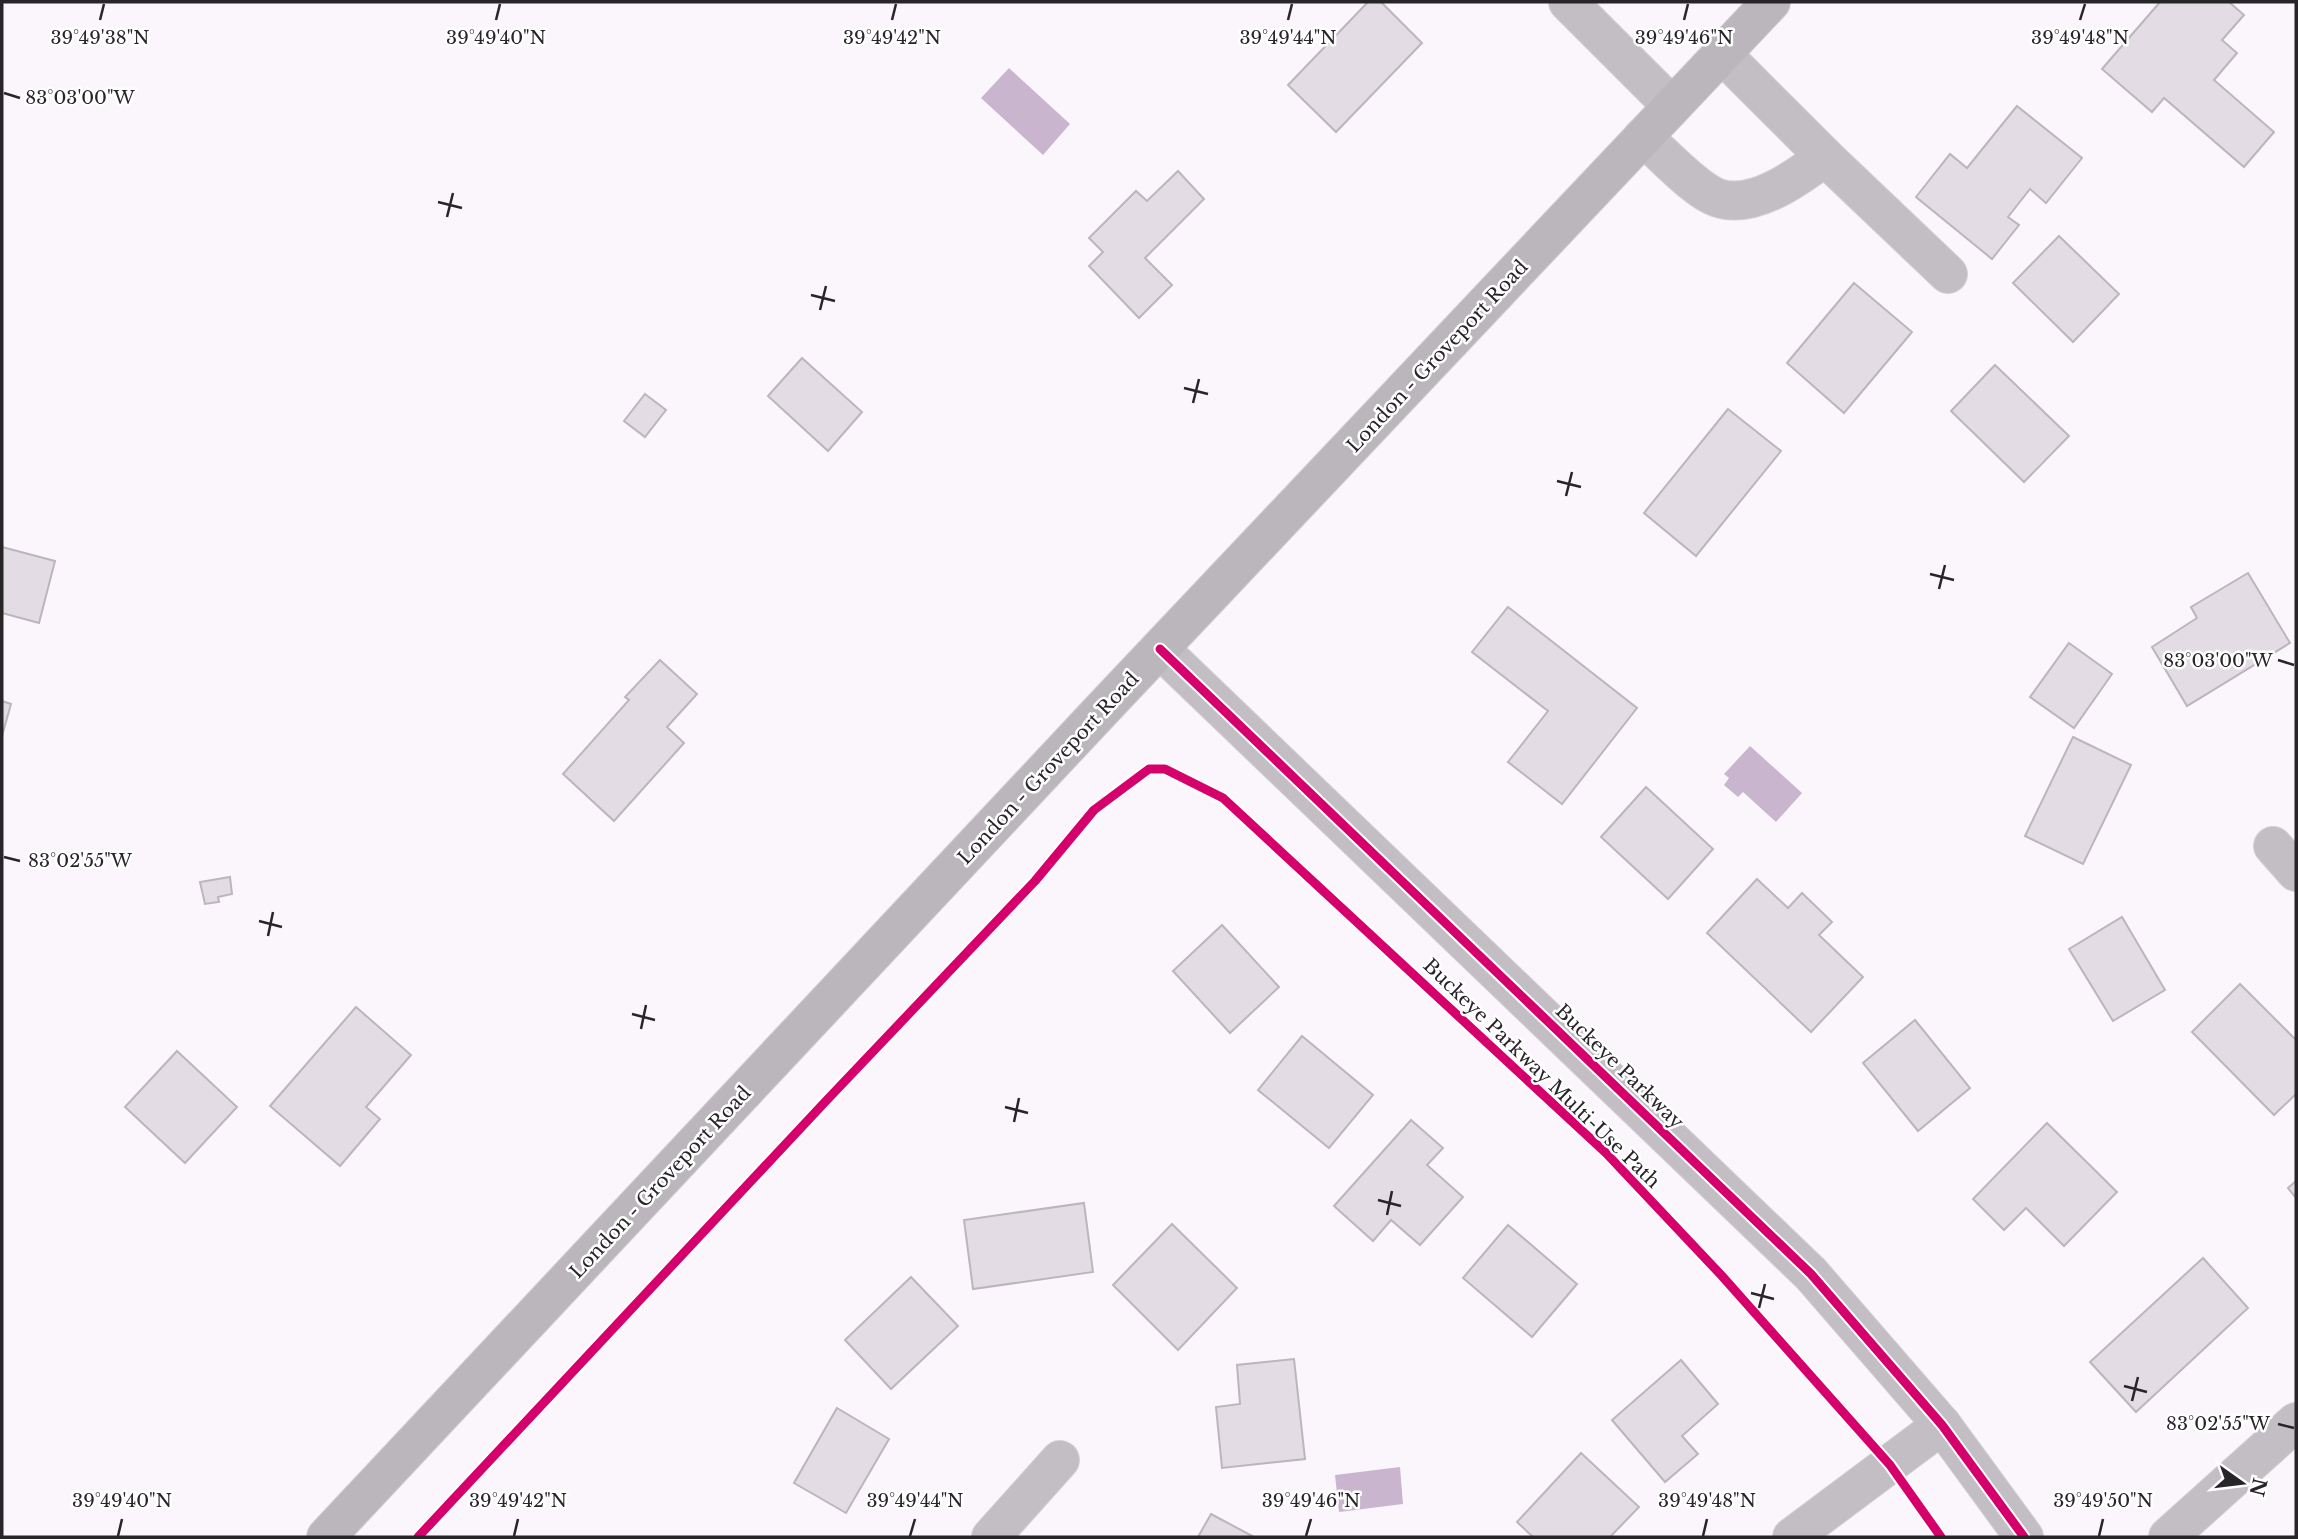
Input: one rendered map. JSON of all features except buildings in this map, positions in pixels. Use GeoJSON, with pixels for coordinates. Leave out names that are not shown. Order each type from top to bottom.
{"type":"FeatureCollection","features":[{"type":"Feature","properties":{"kind":"main road","name":"London - Groveport Road"},"geometry":{"type":"LineString","coordinates":[[327,1537],[1721,53],[1772,2]]}},
{"type":"Feature","properties":{"kind":"street"},"geometry":{"type":"LineString","coordinates":[[1568,2],[1672,106]]}},
{"type":"Feature","properties":{"kind":"street"},"geometry":{"type":"LineString","coordinates":[[1721,53],[1948,274]]}},
{"type":"Feature","properties":{"kind":"street"},"geometry":{"type":"LineString","coordinates":[[1643,137],[1705,192],[1732,201],[1753,198],[1786,186],[1825,157]]}},
{"type":"Feature","properties":{"kind":"street","name":"Buckeye Parkway"},"geometry":{"type":"LineString","coordinates":[[1160,649],[1811,1274],[1942,1425],[2024,1537]]}},
{"type":"Feature","properties":{"kind":"street"},"geometry":{"type":"LineString","coordinates":[[2168,1537],[2296,1422]]}},
{"type":"Feature","properties":{"kind":"street"},"geometry":{"type":"LineString","coordinates":[[1792,1537],[1942,1425]]}},
{"type":"Feature","properties":{"kind":"street"},"geometry":{"type":"LineString","coordinates":[[992,1537],[1060,1460]]}},
{"type":"Feature","properties":{"kind":"shaded area"},"geometry":{"type":"Polygon","coordinates":[[[1009,68],[1070,124],[1043,155],[981,98],[1009,68]]]}},
{"type":"Feature","properties":{"kind":"shaded area"},"geometry":{"type":"Polygon","coordinates":[[[1750,746],[1802,793],[1776,822],[1743,792],[1738,797],[1724,785],[1729,778],[1724,774],[1750,746]]]}},
{"type":"Feature","properties":{"kind":"shaded area"},"geometry":{"type":"Polygon","coordinates":[[[1400,1467],[1403,1504],[1339,1512],[1335,1475],[1400,1467]]]}},
{"type":"Feature","properties":{"kind":"cycle path"},"geometry":{"type":"LineString","coordinates":[[1160,649],[1811,1274],[1942,1425],[2024,1537]]}},
{"type":"Feature","properties":{"kind":"cycle path","name":"Buckeye Parkway Multi-Use Path"},"geometry":{"type":"LineString","coordinates":[[418,1537],[1035,881],[1094,810],[1149,769],[1165,769],[1223,798],[1606,1153],[1722,1276],[1890,1465],[1941,1537]]}}]}
